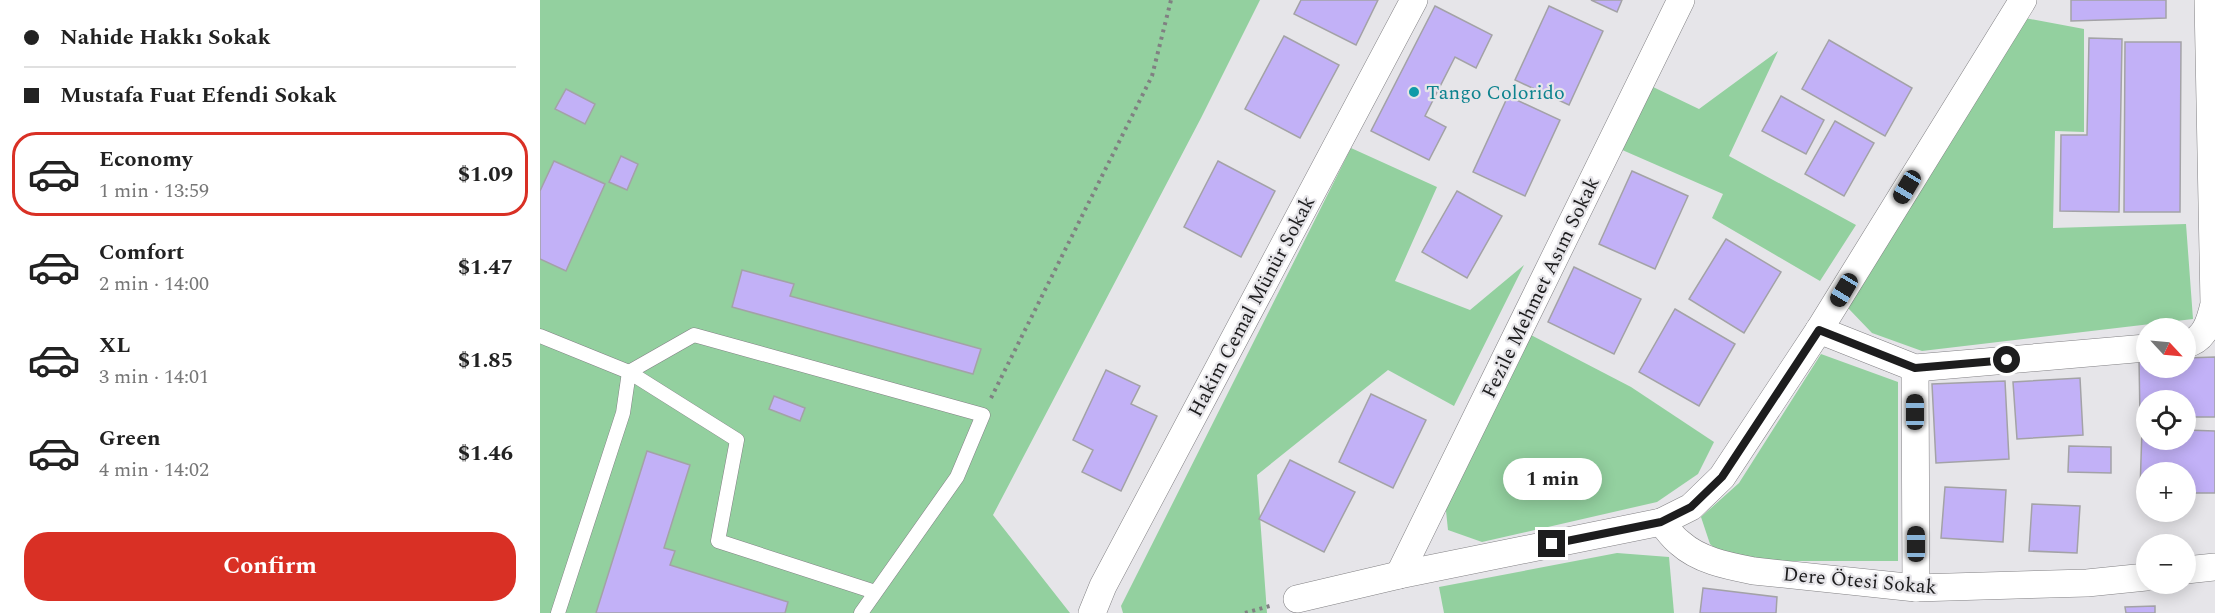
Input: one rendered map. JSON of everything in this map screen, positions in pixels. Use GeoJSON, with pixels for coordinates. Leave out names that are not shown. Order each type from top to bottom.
{"type":"FeatureCollection","features":[{"type":"Feature","properties":{"kind":"street","name":"Hakim Cemal Münür Sokak"},"geometry":{"type":"LineString","coordinates":[[1092,613],[1103,585],[1414,0]]}},
{"type":"Feature","properties":{"kind":"street","name":"Fezile Mehmet Asım Sokak"},"geometry":{"type":"LineString","coordinates":[[1399,575],[1681,0]]}},
{"type":"Feature","properties":{"kind":"street"},"geometry":{"type":"LineString","coordinates":[[1297,599],[1399,575],[1661,522],[1691,507],[1722,477],[1819,330],[2023,0]]}},
{"type":"Feature","properties":{"kind":"street"},"geometry":{"type":"LineString","coordinates":[[2196,340],[2208,324],[2214,304],[2208,0]]}},
{"type":"Feature","properties":{"kind":"street"},"geometry":{"type":"LineString","coordinates":[[1819,330],[1915,368],[2136,349]]}},
{"type":"Feature","properties":{"kind":"street"},"geometry":{"type":"LineString","coordinates":[[1915,368],[1916,588]]}},
{"type":"Feature","properties":{"kind":"street","name":"Dere Ötesi Sokak"},"geometry":{"type":"LineString","coordinates":[[1661,522],[1678,542],[1692,552],[1731,567],[1754,571],[1916,588],[2097,583],[2136,578]]}},
{"type":"Feature","properties":{"kind":"street"},"geometry":{"type":"LineString","coordinates":[[2196,569],[2215,567]]}},
{"type":"Feature","properties":{"kind":"lane"},"geometry":{"type":"LineString","coordinates":[[629,372],[694,335],[982,415],[957,477],[861,613]]}},
{"type":"Feature","properties":{"kind":"lane"},"geometry":{"type":"LineString","coordinates":[[540,336],[629,372],[737,440],[718,541],[875,592]]}},
{"type":"Feature","properties":{"kind":"lane"},"geometry":{"type":"LineString","coordinates":[[558,613],[623,413],[629,372]]}},
{"type":"Feature","properties":{"kind":"path"},"geometry":{"type":"LineString","coordinates":[[982,415],[1152,76],[1171,0]]}},
{"type":"Feature","properties":{"kind":"green space"},"geometry":{"type":"Polygon","coordinates":[[[540,0],[1260,0],[1201,118],[993,515],[1070,613],[540,613],[540,0]]]}},
{"type":"Feature","properties":{"kind":"green space"},"geometry":{"type":"Polygon","coordinates":[[[2025,18],[2084,29],[2084,132],[2055,131],[2053,228],[2186,224],[2193,318],[2136,318],[2136,326],[1922,351],[1872,333],[1848,308],[2025,18]]]}},
{"type":"Feature","properties":{"kind":"green space"},"geometry":{"type":"Polygon","coordinates":[[[1778,51],[1729,156],[1856,225],[1820,281],[1712,218],[1723,194],[1620,149],[1651,86],[1699,109],[1778,51]]]}},
{"type":"Feature","properties":{"kind":"green space"},"geometry":{"type":"Polygon","coordinates":[[[1351,148],[1437,187],[1395,281],[1470,310],[1524,265],[1454,406],[1388,370],[1257,475],[1267,613],[1123,613],[1121,606],[1351,148]]]}},
{"type":"Feature","properties":{"kind":"green space"},"geometry":{"type":"Polygon","coordinates":[[[1529,334],[1631,387],[1714,442],[1698,474],[1657,502],[1482,542],[1448,530],[1445,501],[1529,334]]]}},
{"type":"Feature","properties":{"kind":"green space"},"geometry":{"type":"Polygon","coordinates":[[[1821,354],[1898,382],[1898,561],[1730,561],[1710,544],[1701,517],[1739,483],[1821,354]]]}},
{"type":"Feature","properties":{"kind":"green space"},"geometry":{"type":"Polygon","coordinates":[[[1617,553],[1669,557],[1674,613],[1444,613],[1439,587],[1617,553]]]}},
{"type":"Feature","properties":{"kind":"building"},"geometry":{"type":"Polygon","coordinates":[[[1301,0],[1378,0],[1356,45],[1294,14],[1301,0]]]}},
{"type":"Feature","properties":{"kind":"building"},"geometry":{"type":"Polygon","coordinates":[[[1591,0],[1622,0],[1617,12],[1591,0]]]}},
{"type":"Feature","properties":{"kind":"building"},"geometry":{"type":"Polygon","coordinates":[[[2071,0],[2166,0],[2166,18],[2071,21],[2071,0]]]}},
{"type":"Feature","properties":{"kind":"building","name":"Tango Colorido"},"geometry":{"type":"Polygon","coordinates":[[[1435,6],[1492,35],[1476,68],[1455,57],[1425,116],[1446,127],[1429,160],[1371,131],[1435,6]]]}},
{"type":"Feature","properties":{"kind":"building"},"geometry":{"type":"Polygon","coordinates":[[[1549,6],[1603,31],[1569,105],[1515,80],[1549,6]]]}},
{"type":"Feature","properties":{"kind":"building"},"geometry":{"type":"Polygon","coordinates":[[[1284,36],[1339,65],[1300,138],[1245,109],[1284,36]]]}},
{"type":"Feature","properties":{"kind":"building"},"geometry":{"type":"Polygon","coordinates":[[[2089,38],[2122,39],[2119,212],[2060,211],[2061,135],[2087,135],[2089,38]]]}},
{"type":"Feature","properties":{"kind":"building"},"geometry":{"type":"Polygon","coordinates":[[[1829,40],[1912,88],[1885,136],[1802,89],[1829,40]]]}},
{"type":"Feature","properties":{"kind":"building"},"geometry":{"type":"Polygon","coordinates":[[[2125,42],[2181,42],[2180,212],[2124,212],[2125,42]]]}},
{"type":"Feature","properties":{"kind":"building"},"geometry":{"type":"Polygon","coordinates":[[[566,89],[595,104],[585,124],[555,109],[566,89]]]}},
{"type":"Feature","properties":{"kind":"building"},"geometry":{"type":"Polygon","coordinates":[[[1508,96],[1560,120],[1525,196],[1473,172],[1508,96]]]}},
{"type":"Feature","properties":{"kind":"building"},"geometry":{"type":"Polygon","coordinates":[[[1781,96],[1824,120],[1806,154],[1762,131],[1781,96]]]}},
{"type":"Feature","properties":{"kind":"building"},"geometry":{"type":"Polygon","coordinates":[[[1835,121],[1874,143],[1844,196],[1805,174],[1835,121]]]}},
{"type":"Feature","properties":{"kind":"building"},"geometry":{"type":"Polygon","coordinates":[[[621,156],[638,164],[627,190],[609,182],[621,156]]]}},
{"type":"Feature","properties":{"kind":"building"},"geometry":{"type":"Polygon","coordinates":[[[554,161],[605,184],[566,271],[540,259],[540,191],[554,161]]]}},
{"type":"Feature","properties":{"kind":"building"},"geometry":{"type":"Polygon","coordinates":[[[1218,161],[1275,191],[1241,257],[1184,227],[1218,161]]]}},
{"type":"Feature","properties":{"kind":"building"},"geometry":{"type":"Polygon","coordinates":[[[1632,171],[1688,196],[1655,269],[1599,244],[1632,171]]]}},
{"type":"Feature","properties":{"kind":"building"},"geometry":{"type":"Polygon","coordinates":[[[1457,191],[1502,216],[1467,278],[1422,252],[1457,191]]]}},
{"type":"Feature","properties":{"kind":"building"},"geometry":{"type":"Polygon","coordinates":[[[1726,239],[1781,272],[1744,333],[1689,299],[1726,239]]]}},
{"type":"Feature","properties":{"kind":"building"},"geometry":{"type":"Polygon","coordinates":[[[1574,267],[1641,299],[1614,354],[1548,322],[1574,267]]]}},
{"type":"Feature","properties":{"kind":"building"},"geometry":{"type":"Polygon","coordinates":[[[742,270],[794,284],[790,296],[981,349],[973,374],[732,307],[742,270]]]}},
{"type":"Feature","properties":{"kind":"building"},"geometry":{"type":"Polygon","coordinates":[[[1675,309],[1735,344],[1699,406],[1639,372],[1675,309]]]}},
{"type":"Feature","properties":{"kind":"building"},"geometry":{"type":"Polygon","coordinates":[[[2215,357],[2215,417],[2196,417],[2196,390],[2140,390],[2139,378],[2196,378],[2196,358],[2215,357]]]}},
{"type":"Feature","properties":{"kind":"building"},"geometry":{"type":"Polygon","coordinates":[[[1106,370],[1140,386],[1131,404],[1157,416],[1121,491],[1082,472],[1093,450],[1073,440],[1106,370]]]}},
{"type":"Feature","properties":{"kind":"building"},"geometry":{"type":"Polygon","coordinates":[[[2080,378],[2083,435],[2017,439],[2013,382],[2080,378]]]}},
{"type":"Feature","properties":{"kind":"building"},"geometry":{"type":"Polygon","coordinates":[[[2005,381],[2009,459],[1936,463],[1932,384],[2005,381]]]}},
{"type":"Feature","properties":{"kind":"building"},"geometry":{"type":"Polygon","coordinates":[[[1371,394],[1426,420],[1393,488],[1339,462],[1371,394]]]}},
{"type":"Feature","properties":{"kind":"building"},"geometry":{"type":"Polygon","coordinates":[[[774,396],[805,408],[800,421],[769,409],[774,396]]]}},
{"type":"Feature","properties":{"kind":"building"},"geometry":{"type":"Polygon","coordinates":[[[2196,430],[2215,431],[2215,493],[2196,493],[2196,462],[2141,462],[2141,450],[2196,450],[2196,430]]]}},
{"type":"Feature","properties":{"kind":"building"},"geometry":{"type":"Polygon","coordinates":[[[2069,446],[2111,447],[2111,473],[2068,472],[2069,446]]]}},
{"type":"Feature","properties":{"kind":"building"},"geometry":{"type":"Polygon","coordinates":[[[647,451],[690,465],[664,548],[675,551],[670,565],[788,602],[785,613],[596,613],[647,451]]]}},
{"type":"Feature","properties":{"kind":"building"},"geometry":{"type":"Polygon","coordinates":[[[1290,460],[1355,492],[1324,552],[1259,519],[1290,460]]]}},
{"type":"Feature","properties":{"kind":"building"},"geometry":{"type":"Polygon","coordinates":[[[1945,487],[2006,490],[2003,542],[1941,538],[1945,487]]]}},
{"type":"Feature","properties":{"kind":"building"},"geometry":{"type":"Polygon","coordinates":[[[2032,504],[2080,506],[2077,553],[2029,551],[2032,504]]]}},
{"type":"Feature","properties":{"kind":"building"},"geometry":{"type":"Polygon","coordinates":[[[1703,588],[1777,597],[1776,613],[1700,613],[1703,588]]]}},
{"type":"Feature","properties":{"kind":"building"},"geometry":{"type":"Polygon","coordinates":[[[2155,606],[2155,613],[2126,613],[2125,607],[2155,606]]]}},
{"type":"Feature","properties":{"kind":"place","name":"Tango Colorido"},"geometry":{"type":"Point","coordinates":[1414,92]}},
{"type":"Feature","properties":{"kind":"route"},"geometry":{"type":"LineString","coordinates":[[1552,544],[1661,522],[1691,507],[1722,477],[1819,330],[1915,368],[2007,360]]}}]}
